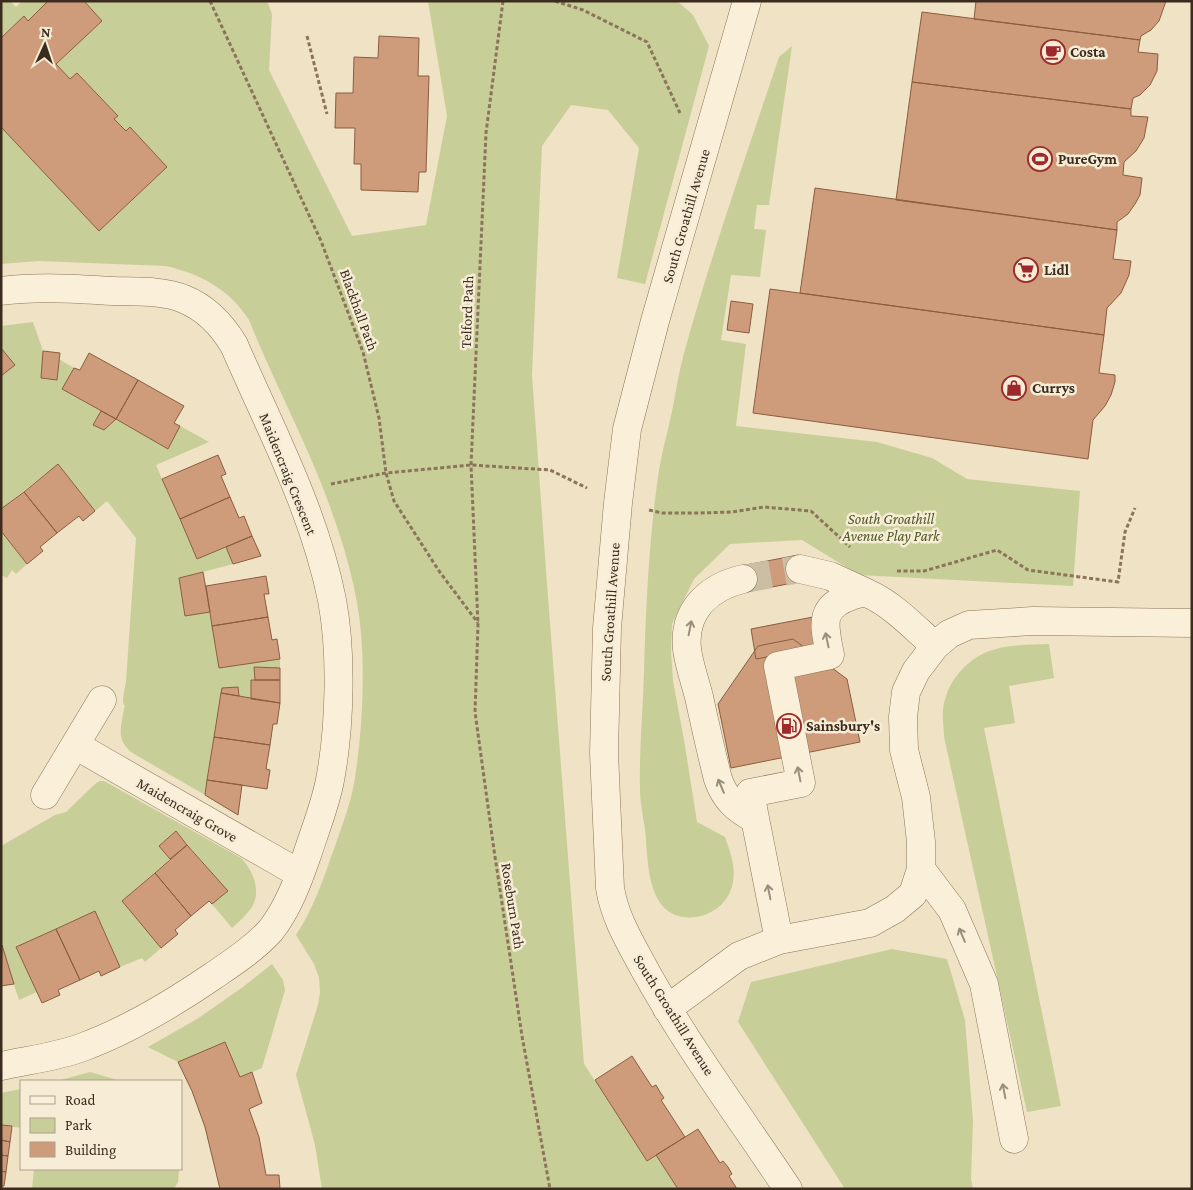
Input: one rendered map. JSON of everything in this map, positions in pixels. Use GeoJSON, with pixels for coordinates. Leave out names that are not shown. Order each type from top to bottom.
{"type":"FeatureCollection","features":[{"type":"Feature","properties":{"kind":"street","name":"South Groathill Avenue"},"geometry":{"type":"LineString","coordinates":[[746,1],[655,321],[627,429],[618,503],[607,628],[604,753],[610,888],[619,923],[667,1009],[788,1189]]}},
{"type":"Feature","properties":{"kind":"street","name":"Maidencraig Crescent"},"geometry":{"type":"LineString","coordinates":[[1,291],[38,288],[163,293],[185,299],[204,310],[221,326],[234,345],[299,491],[317,544],[332,598],[337,634],[338,672],[337,708],[330,780],[322,813],[289,902],[270,930],[227,966],[183,996],[133,1025],[82,1047],[56,1055],[1,1066]]}},
{"type":"Feature","properties":{"kind":"street"},"geometry":{"type":"LineString","coordinates":[[800,569],[830,576],[867,593],[889,606],[936,646]]}},
{"type":"Feature","properties":{"kind":"street"},"geometry":{"type":"LineString","coordinates":[[743,579],[727,583],[712,591],[700,603],[689,624],[687,648],[722,791],[730,803],[755,819]]}},
{"type":"Feature","properties":{"kind":"street"},"geometry":{"type":"LineString","coordinates":[[779,940],[750,793],[801,783],[778,666],[830,655],[824,624],[832,606],[854,594],[867,593]]}},
{"type":"Feature","properties":{"kind":"street"},"geometry":{"type":"LineString","coordinates":[[667,1009],[739,956],[779,940],[870,923],[895,909],[912,894],[922,869],[916,797],[904,750],[906,692],[916,671],[936,646],[949,634],[968,625],[1033,621],[1192,623]]}},
{"type":"Feature","properties":{"kind":"street"},"geometry":{"type":"LineString","coordinates":[[45,795],[102,700]]}},
{"type":"Feature","properties":{"kind":"street","name":"Maidencraig Grove"},"geometry":{"type":"LineString","coordinates":[[75,745],[300,874]]}},
{"type":"Feature","properties":{"kind":"street"},"geometry":{"type":"LineString","coordinates":[[922,869],[952,910],[984,984],[1014,1139]]}},
{"type":"Feature","properties":{"kind":"path","name":"Blackhall Path"},"geometry":{"type":"LineString","coordinates":[[210,1],[321,241],[363,352],[379,418],[386,472],[394,501],[439,571],[478,624]]}},
{"type":"Feature","properties":{"kind":"path","name":"Telford Path"},"geometry":{"type":"LineString","coordinates":[[478,624],[471,465],[486,133],[503,1]]}},
{"type":"Feature","properties":{"kind":"path"},"geometry":{"type":"LineString","coordinates":[[555,1],[583,10],[647,42],[676,107],[690,128],[707,142]]}},
{"type":"Feature","properties":{"kind":"path"},"geometry":{"type":"LineString","coordinates":[[307,36],[327,114]]}},
{"type":"Feature","properties":{"kind":"path"},"geometry":{"type":"LineString","coordinates":[[299,491],[386,472],[471,465],[550,470],[618,503],[662,513],[732,512],[764,507],[811,511],[854,551]]}},
{"type":"Feature","properties":{"kind":"path"},"geometry":{"type":"LineString","coordinates":[[890,571],[924,571],[997,550],[1028,570],[1118,582],[1125,532],[1135,508]]}},
{"type":"Feature","properties":{"kind":"path","name":"Roseburn Path"},"geometry":{"type":"LineString","coordinates":[[478,624],[475,712],[522,1036],[550,1189]]}},
{"type":"Feature","properties":{"kind":"green space"},"geometry":{"type":"Polygon","coordinates":[[[1,1],[10,1],[16,7],[22,1],[48,1],[28,21],[24,17],[1,38],[1,1]]]}},
{"type":"Feature","properties":{"kind":"green space"},"geometry":{"type":"Polygon","coordinates":[[[84,1],[267,1],[272,14],[269,70],[352,236],[426,225],[447,116],[428,1],[677,1],[693,15],[709,46],[645,284],[617,278],[639,148],[608,110],[571,105],[542,146],[532,375],[584,1064],[647,1161],[656,1155],[678,1189],[322,1189],[315,1145],[296,1075],[318,1005],[320,992],[319,978],[314,964],[296,935],[323,881],[346,815],[354,784],[361,728],[363,689],[361,633],[356,595],[341,537],[312,462],[249,320],[233,300],[203,279],[166,266],[38,261],[1,264],[1,127],[99,231],[167,167],[130,128],[126,131],[114,119],[118,116],[77,73],[70,79],[56,64],[102,21],[84,1]]]}},
{"type":"Feature","properties":{"kind":"green space","name":"South Groathill Avenue Play Park"},"geometry":{"type":"Polygon","coordinates":[[[792,46],[769,205],[757,205],[754,229],[766,230],[760,277],[731,275],[721,340],[746,344],[736,426],[877,442],[932,458],[967,479],[1080,491],[1073,586],[859,575],[802,540],[730,544],[694,579],[672,624],[673,681],[697,822],[725,837],[734,870],[730,891],[726,899],[719,906],[712,912],[703,915],[685,917],[675,915],[666,909],[658,900],[654,890],[648,865],[640,794],[647,596],[656,495],[660,463],[681,363],[707,273],[779,57],[792,46]]]}},
{"type":"Feature","properties":{"kind":"green space"},"geometry":{"type":"Polygon","coordinates":[[[33,322],[43,351],[41,378],[57,380],[59,359],[74,368],[62,389],[101,411],[94,425],[104,430],[116,419],[168,449],[180,426],[209,442],[156,465],[197,559],[226,547],[233,564],[180,578],[185,616],[210,612],[219,668],[280,659],[280,668],[254,668],[255,680],[251,681],[251,699],[239,696],[238,687],[222,688],[205,795],[134,754],[124,744],[122,739],[121,728],[125,706],[123,700],[136,538],[107,501],[95,511],[58,464],[1,509],[1,376],[14,365],[1,348],[1,326],[33,322]]]}},
{"type":"Feature","properties":{"kind":"green space"},"geometry":{"type":"Polygon","coordinates":[[[1,531],[27,564],[16,574],[12,570],[7,578],[1,575],[1,531]]]}},
{"type":"Feature","properties":{"kind":"green space"},"geometry":{"type":"Polygon","coordinates":[[[1049,644],[1054,678],[1009,686],[1015,723],[984,728],[1061,1106],[1027,1112],[944,737],[943,713],[946,697],[953,681],[975,658],[1009,646],[1049,644]]]}},
{"type":"Feature","properties":{"kind":"green space"},"geometry":{"type":"Polygon","coordinates":[[[100,781],[104,781],[241,858],[250,870],[255,883],[256,891],[253,905],[232,928],[212,904],[227,891],[176,831],[159,846],[170,859],[122,901],[161,948],[145,962],[142,958],[120,967],[95,911],[17,947],[37,992],[19,1000],[1,946],[1,846],[55,815],[66,812],[100,781]]]}},
{"type":"Feature","properties":{"kind":"green space"},"geometry":{"type":"Polygon","coordinates":[[[892,949],[947,959],[965,1020],[973,1121],[971,1179],[973,1189],[845,1189],[738,1022],[751,982],[892,949]]]}},
{"type":"Feature","properties":{"kind":"green space"},"geometry":{"type":"Polygon","coordinates":[[[272,964],[283,980],[285,990],[262,1068],[240,1077],[178,1062],[148,1047],[197,1019],[272,964]]]}},
{"type":"Feature","properties":{"kind":"green space"},"geometry":{"type":"Polygon","coordinates":[[[90,1072],[118,1080],[61,1080],[90,1072]]]}},
{"type":"Feature","properties":{"kind":"green space"},"geometry":{"type":"Polygon","coordinates":[[[20,1089],[20,1128],[1,1125],[1,1093],[20,1089]]]}},
{"type":"Feature","properties":{"kind":"green space"},"geometry":{"type":"Polygon","coordinates":[[[34,1170],[179,1170],[178,1182],[174,1189],[32,1189],[34,1170]]]}},
{"type":"Feature","properties":{"kind":"building"},"geometry":{"type":"Polygon","coordinates":[[[48,1],[84,1],[102,21],[56,64],[70,79],[77,73],[118,116],[114,119],[126,131],[130,127],[167,167],[99,231],[1,127],[1,38],[24,16],[28,21],[48,1]]]}},
{"type":"Feature","properties":{"kind":"building"},"geometry":{"type":"Polygon","coordinates":[[[976,1],[1166,1],[1159,21],[1151,30],[1141,36],[1140,40],[974,19],[976,1]]]}},
{"type":"Feature","properties":{"kind":"building"},"geometry":{"type":"Polygon","coordinates":[[[922,12],[1140,40],[1138,52],[1158,54],[1157,71],[1150,85],[1140,95],[1133,98],[1131,109],[912,82],[922,12]]]}},
{"type":"Feature","properties":{"kind":"building"},"geometry":{"type":"Polygon","coordinates":[[[379,36],[419,38],[418,76],[429,76],[426,172],[419,172],[418,192],[361,190],[361,164],[354,164],[355,128],[335,128],[336,93],[353,93],[354,57],[378,58],[379,36]]]}},
{"type":"Feature","properties":{"kind":"building"},"geometry":{"type":"Polygon","coordinates":[[[912,82],[1131,109],[1131,116],[1148,117],[1144,138],[1136,151],[1124,162],[1123,175],[1142,178],[1140,195],[1128,214],[1117,222],[1117,230],[896,200],[912,82]]]}},
{"type":"Feature","properties":{"kind":"building"},"geometry":{"type":"Polygon","coordinates":[[[815,188],[1117,230],[1113,259],[1131,261],[1129,275],[1121,293],[1107,308],[1104,335],[800,293],[815,188]]]}},
{"type":"Feature","properties":{"kind":"building"},"geometry":{"type":"Polygon","coordinates":[[[770,289],[1104,335],[1099,373],[1115,375],[1115,382],[1105,406],[1093,420],[1088,459],[753,413],[770,289]]]}},
{"type":"Feature","properties":{"kind":"building"},"geometry":{"type":"Polygon","coordinates":[[[731,301],[753,304],[749,333],[727,330],[731,301]]]}},
{"type":"Feature","properties":{"kind":"building"},"geometry":{"type":"Polygon","coordinates":[[[1,348],[15,365],[1,376],[1,348]]]}},
{"type":"Feature","properties":{"kind":"building"},"geometry":{"type":"Polygon","coordinates":[[[43,351],[60,353],[57,380],[41,378],[43,351]]]}},
{"type":"Feature","properties":{"kind":"building"},"geometry":{"type":"Polygon","coordinates":[[[89,353],[138,380],[116,419],[62,389],[74,368],[80,370],[89,353]]]}},
{"type":"Feature","properties":{"kind":"building"},"geometry":{"type":"Polygon","coordinates":[[[138,380],[184,406],[174,423],[180,426],[168,449],[116,419],[138,380]]]}},
{"type":"Feature","properties":{"kind":"building"},"geometry":{"type":"Polygon","coordinates":[[[101,411],[116,419],[104,430],[93,425],[101,411]]]}},
{"type":"Feature","properties":{"kind":"building"},"geometry":{"type":"Polygon","coordinates":[[[218,455],[226,474],[221,476],[230,497],[180,519],[162,479],[218,455]]]}},
{"type":"Feature","properties":{"kind":"building"},"geometry":{"type":"Polygon","coordinates":[[[58,464],[95,511],[83,521],[79,516],[57,533],[24,492],[58,464]]]}},
{"type":"Feature","properties":{"kind":"building"},"geometry":{"type":"Polygon","coordinates":[[[24,492],[57,533],[40,547],[43,551],[27,564],[1,531],[1,509],[24,492]]]}},
{"type":"Feature","properties":{"kind":"building"},"geometry":{"type":"Polygon","coordinates":[[[230,497],[239,518],[244,516],[252,536],[197,559],[180,519],[230,497]]]}},
{"type":"Feature","properties":{"kind":"building"},"geometry":{"type":"Polygon","coordinates":[[[252,536],[261,556],[233,564],[226,547],[252,536]]]}},
{"type":"Feature","properties":{"kind":"building"},"geometry":{"type":"Polygon","coordinates":[[[798,555],[803,581],[746,592],[741,566],[798,555]]]}},
{"type":"Feature","properties":{"kind":"building"},"geometry":{"type":"Polygon","coordinates":[[[203,572],[210,612],[185,616],[179,578],[203,572]]]}},
{"type":"Feature","properties":{"kind":"building"},"geometry":{"type":"Polygon","coordinates":[[[266,576],[269,594],[264,594],[268,617],[212,626],[206,586],[266,576]]]}},
{"type":"Feature","properties":{"kind":"building"},"geometry":{"type":"Polygon","coordinates":[[[268,617],[272,640],[277,639],[280,659],[219,668],[212,626],[268,617]]]}},
{"type":"Feature","properties":{"kind":"building"},"geometry":{"type":"Polygon","coordinates":[[[813,617],[819,647],[756,659],[751,629],[813,617]]]}},
{"type":"Feature","properties":{"kind":"building"},"geometry":{"type":"Polygon","coordinates":[[[793,639],[847,679],[860,742],[731,768],[718,704],[758,646],[793,639]]]}},
{"type":"Feature","properties":{"kind":"building"},"geometry":{"type":"Polygon","coordinates":[[[254,667],[280,668],[280,680],[255,680],[254,667]]]}},
{"type":"Feature","properties":{"kind":"building"},"geometry":{"type":"Polygon","coordinates":[[[251,680],[280,680],[280,703],[251,699],[251,680]]]}},
{"type":"Feature","properties":{"kind":"building"},"geometry":{"type":"Polygon","coordinates":[[[238,687],[239,696],[221,693],[222,688],[238,687]]]}},
{"type":"Feature","properties":{"kind":"building"},"geometry":{"type":"Polygon","coordinates":[[[221,693],[280,703],[277,724],[273,724],[270,745],[214,737],[221,693]]]}},
{"type":"Feature","properties":{"kind":"building"},"geometry":{"type":"Polygon","coordinates":[[[214,737],[270,745],[266,769],[270,770],[267,789],[207,780],[214,737]]]}},
{"type":"Feature","properties":{"kind":"building"},"geometry":{"type":"Polygon","coordinates":[[[207,780],[242,785],[238,815],[205,795],[207,780]]]}},
{"type":"Feature","properties":{"kind":"building"},"geometry":{"type":"Polygon","coordinates":[[[176,831],[187,845],[170,859],[159,846],[176,831]]]}},
{"type":"Feature","properties":{"kind":"building"},"geometry":{"type":"Polygon","coordinates":[[[187,845],[228,891],[212,904],[209,901],[191,916],[155,873],[187,845]]]}},
{"type":"Feature","properties":{"kind":"building"},"geometry":{"type":"Polygon","coordinates":[[[155,873],[191,916],[175,930],[178,934],[161,948],[122,901],[155,873]]]}},
{"type":"Feature","properties":{"kind":"building"},"geometry":{"type":"Polygon","coordinates":[[[95,911],[120,967],[101,976],[99,971],[80,980],[56,929],[95,911]]]}},
{"type":"Feature","properties":{"kind":"building"},"geometry":{"type":"Polygon","coordinates":[[[56,929],[80,980],[58,990],[60,995],[42,1003],[16,947],[56,929]]]}},
{"type":"Feature","properties":{"kind":"building"},"geometry":{"type":"Polygon","coordinates":[[[2,945],[14,984],[1,986],[2,945]]]}},
{"type":"Feature","properties":{"kind":"building"},"geometry":{"type":"Polygon","coordinates":[[[225,1042],[240,1077],[252,1072],[262,1103],[249,1109],[259,1137],[266,1175],[279,1175],[280,1189],[220,1189],[205,1127],[192,1091],[178,1062],[225,1042]]]}},
{"type":"Feature","properties":{"kind":"building"},"geometry":{"type":"Polygon","coordinates":[[[632,1056],[652,1087],[656,1085],[664,1098],[661,1100],[685,1137],[647,1161],[595,1080],[632,1056]]]}},
{"type":"Feature","properties":{"kind":"building"},"geometry":{"type":"Polygon","coordinates":[[[1,1125],[12,1126],[10,1142],[1,1140],[1,1125]]]}},
{"type":"Feature","properties":{"kind":"building"},"geometry":{"type":"Polygon","coordinates":[[[698,1129],[720,1163],[723,1161],[728,1167],[732,1174],[729,1176],[737,1189],[678,1189],[656,1155],[698,1129]]]}},
{"type":"Feature","properties":{"kind":"building"},"geometry":{"type":"Polygon","coordinates":[[[1,1140],[10,1142],[8,1156],[1,1155],[1,1140]]]}},
{"type":"Feature","properties":{"kind":"building"},"geometry":{"type":"Polygon","coordinates":[[[1,1155],[8,1156],[6,1172],[1,1171],[1,1155]]]}},
{"type":"Feature","properties":{"kind":"building"},"geometry":{"type":"Polygon","coordinates":[[[1,1171],[6,1172],[4,1186],[1,1186],[1,1171]]]}},
{"type":"Feature","properties":{"kind":"tunnel"},"geometry":{"type":"LineString","coordinates":[[743,579],[800,569]]}},
{"type":"Feature","properties":{"kind":"place","name":"Costa"},"geometry":{"type":"Point","coordinates":[1053,52]}},
{"type":"Feature","properties":{"kind":"place","name":"PureGym"},"geometry":{"type":"Point","coordinates":[1040,159]}},
{"type":"Feature","properties":{"kind":"place","name":"Lidl"},"geometry":{"type":"Point","coordinates":[1026,270]}},
{"type":"Feature","properties":{"kind":"place","name":"Currys"},"geometry":{"type":"Point","coordinates":[1014,388]}},
{"type":"Feature","properties":{"kind":"place","name":"Sainsbury's"},"geometry":{"type":"Point","coordinates":[789,726]}}]}
